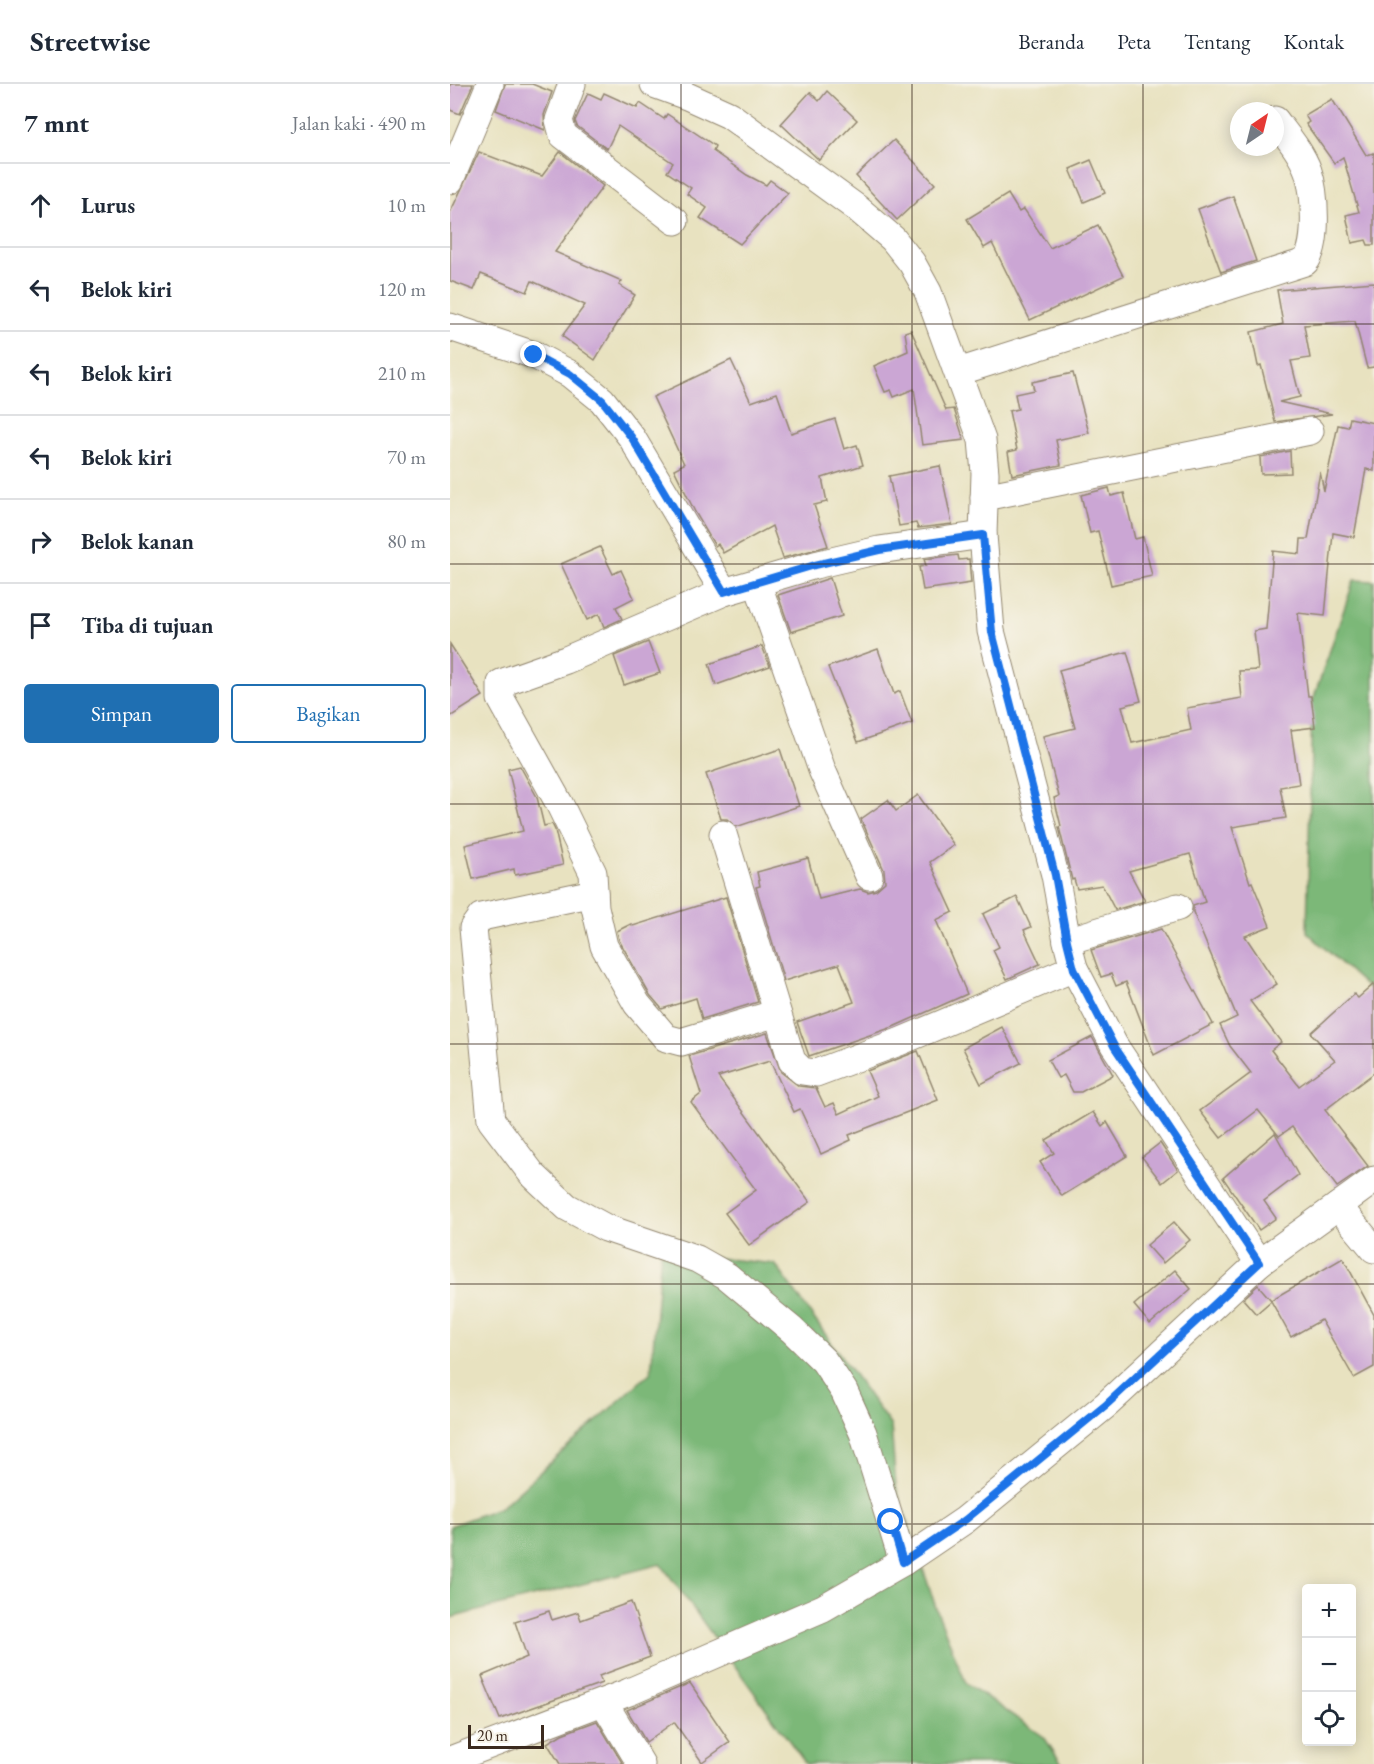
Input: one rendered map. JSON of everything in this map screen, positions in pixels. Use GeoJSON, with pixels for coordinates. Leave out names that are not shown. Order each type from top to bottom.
{"type":"FeatureCollection","features":[{"type":"Feature","properties":{"kind":"street"},"geometry":{"type":"LineString","coordinates":[[450,180],[490,84]]}},
{"type":"Feature","properties":{"kind":"street"},"geometry":{"type":"LineString","coordinates":[[572,84],[559,120],[563,135],[675,221]]}},
{"type":"Feature","properties":{"kind":"street"},"geometry":{"type":"LineString","coordinates":[[654,84],[729,115],[858,209],[893,239],[912,263],[928,292],[982,440],[985,473],[983,535],[992,632],[1055,875],[1074,969],[1114,1046],[1259,1263]]}},
{"type":"Feature","properties":{"kind":"street"},"geometry":{"type":"LineString","coordinates":[[958,372],[1305,262],[1314,243],[1311,186],[1300,155],[1284,133]]}},
{"type":"Feature","properties":{"kind":"street"},"geometry":{"type":"LineString","coordinates":[[450,327],[534,355],[570,374],[602,400],[632,438],[724,592]]}},
{"type":"Feature","properties":{"kind":"street"},"geometry":{"type":"LineString","coordinates":[[984,496],[1310,431]]}},
{"type":"Feature","properties":{"kind":"street"},"geometry":{"type":"LineString","coordinates":[[777,1013],[681,1042],[666,1038],[637,1004],[604,946],[594,893],[593,873],[559,803],[501,699],[501,683],[566,660],[724,592],[879,550],[983,535]]}},
{"type":"Feature","properties":{"kind":"street"},"geometry":{"type":"LineString","coordinates":[[757,582],[822,770],[869,876]]}},
{"type":"Feature","properties":{"kind":"street"},"geometry":{"type":"LineString","coordinates":[[723,834],[792,1061],[802,1071],[816,1073],[899,1042],[1074,969]]}},
{"type":"Feature","properties":{"kind":"street"},"geometry":{"type":"LineString","coordinates":[[594,893],[481,917],[473,928],[491,1120],[532,1174],[567,1207],[606,1228],[696,1259],[727,1276],[792,1330],[824,1361],[844,1391],[863,1433],[903,1562]]}},
{"type":"Feature","properties":{"kind":"street"},"geometry":{"type":"LineString","coordinates":[[1067,941],[1179,906]]}},
{"type":"Feature","properties":{"kind":"street"},"geometry":{"type":"LineString","coordinates":[[465,1759],[823,1608],[903,1562],[965,1520],[1107,1404],[1259,1263],[1374,1180]]}},
{"type":"Feature","properties":{"kind":"street"},"geometry":{"type":"LineString","coordinates":[[1338,1206],[1374,1248]]}},
{"type":"Feature","properties":{"kind":"street"},"geometry":{"type":"LineString","coordinates":[[604,1702],[641,1764]]}},
{"type":"Feature","properties":{"kind":"green space"},"geometry":{"type":"Polygon","coordinates":[[[1354,580],[1374,581],[1374,989],[1371,991],[1307,932],[1312,703],[1354,580]]]}},
{"type":"Feature","properties":{"kind":"green space"},"geometry":{"type":"Polygon","coordinates":[[[661,1252],[775,1264],[891,1426],[896,1487],[937,1611],[966,1683],[1044,1737],[1062,1764],[806,1764],[661,1564],[450,1618],[450,1526],[501,1507],[651,1372],[661,1252]]]}},
{"type":"Feature","properties":{"kind":"building"},"geometry":{"type":"Polygon","coordinates":[[[450,84],[473,84],[460,114],[450,110],[450,84]]]}},
{"type":"Feature","properties":{"kind":"building"},"geometry":{"type":"Polygon","coordinates":[[[505,84],[532,84],[552,92],[544,115],[545,130],[496,110],[505,84]]]}},
{"type":"Feature","properties":{"kind":"building"},"geometry":{"type":"Polygon","coordinates":[[[827,91],[857,120],[819,160],[781,124],[810,92],[819,101],[827,91]]]}},
{"type":"Feature","properties":{"kind":"building"},"geometry":{"type":"Polygon","coordinates":[[[588,93],[601,99],[604,93],[637,108],[640,103],[664,119],[667,114],[715,146],[713,151],[747,175],[766,185],[770,180],[788,193],[740,244],[700,218],[707,208],[687,194],[691,188],[667,172],[673,163],[618,126],[607,149],[577,126],[575,121],[588,93]]]}},
{"type":"Feature","properties":{"kind":"building"},"geometry":{"type":"Polygon","coordinates":[[[1332,99],[1366,155],[1374,153],[1374,245],[1368,245],[1366,240],[1352,243],[1346,215],[1359,212],[1343,157],[1334,163],[1306,124],[1309,122],[1305,115],[1332,99]]]}},
{"type":"Feature","properties":{"kind":"building"},"geometry":{"type":"Polygon","coordinates":[[[894,140],[935,184],[897,220],[856,176],[894,140]]]}},
{"type":"Feature","properties":{"kind":"building"},"geometry":{"type":"Polygon","coordinates":[[[479,152],[542,176],[560,152],[603,186],[555,252],[622,281],[619,285],[635,295],[595,360],[562,336],[585,305],[532,281],[527,292],[481,274],[474,290],[450,281],[450,213],[479,152]]]}},
{"type":"Feature","properties":{"kind":"building"},"geometry":{"type":"Polygon","coordinates":[[[1091,160],[1105,193],[1084,202],[1070,169],[1091,160]]]}},
{"type":"Feature","properties":{"kind":"building"},"geometry":{"type":"Polygon","coordinates":[[[1008,194],[1019,212],[1024,209],[1050,248],[1098,225],[1123,276],[1030,320],[992,243],[984,248],[967,219],[1008,194]]]}},
{"type":"Feature","properties":{"kind":"building"},"geometry":{"type":"Polygon","coordinates":[[[1233,196],[1256,261],[1221,272],[1198,209],[1233,196]]]}},
{"type":"Feature","properties":{"kind":"building"},"geometry":{"type":"Polygon","coordinates":[[[1374,282],[1374,367],[1367,368],[1355,321],[1304,325],[1310,358],[1291,361],[1300,397],[1279,402],[1332,414],[1275,422],[1261,365],[1258,366],[1251,332],[1283,324],[1277,290],[1374,282]]]}},
{"type":"Feature","properties":{"kind":"building"},"geometry":{"type":"Polygon","coordinates":[[[911,330],[946,410],[954,409],[964,440],[922,445],[914,389],[894,397],[891,390],[885,392],[874,366],[908,351],[905,332],[911,330]]]}},
{"type":"Feature","properties":{"kind":"building"},"geometry":{"type":"Polygon","coordinates":[[[731,360],[751,402],[777,393],[791,433],[835,419],[844,449],[857,445],[863,465],[822,478],[827,502],[814,505],[828,546],[783,558],[772,526],[723,553],[718,544],[715,546],[695,512],[674,469],[684,464],[653,397],[731,360]]]}},
{"type":"Feature","properties":{"kind":"building"},"geometry":{"type":"Polygon","coordinates":[[[1073,373],[1089,433],[1056,440],[1061,465],[1012,475],[1008,452],[1017,450],[1009,411],[1018,409],[1015,394],[1034,390],[1032,382],[1073,373]]]}},
{"type":"Feature","properties":{"kind":"building"},"geometry":{"type":"Polygon","coordinates":[[[1350,418],[1374,423],[1374,471],[1366,469],[1354,537],[1333,533],[1325,616],[1298,613],[1308,696],[1311,696],[1315,727],[1291,730],[1299,784],[1280,787],[1286,818],[1232,827],[1250,883],[1252,882],[1270,926],[1245,936],[1277,984],[1250,1001],[1281,1042],[1271,1050],[1299,1086],[1335,1060],[1311,1033],[1354,994],[1358,998],[1374,984],[1374,1073],[1325,1110],[1368,1166],[1337,1187],[1292,1127],[1279,1136],[1258,1110],[1221,1138],[1200,1111],[1251,1073],[1230,1046],[1220,1025],[1237,1017],[1193,912],[1193,906],[1205,902],[1190,854],[1129,871],[1145,901],[1115,910],[1102,885],[1077,889],[1074,879],[1072,880],[1059,827],[1061,826],[1054,798],[1059,796],[1043,736],[1075,728],[1059,670],[1127,652],[1141,701],[1122,706],[1132,743],[1191,730],[1187,708],[1242,698],[1239,671],[1258,670],[1254,631],[1266,629],[1273,551],[1300,554],[1301,539],[1308,539],[1320,472],[1324,491],[1338,425],[1348,427],[1350,418]]]}},
{"type":"Feature","properties":{"kind":"building"},"geometry":{"type":"Polygon","coordinates":[[[1290,451],[1291,473],[1261,474],[1260,457],[1290,451]]]}},
{"type":"Feature","properties":{"kind":"building"},"geometry":{"type":"Polygon","coordinates":[[[940,466],[952,524],[918,528],[916,523],[899,526],[889,476],[940,466]]]}},
{"type":"Feature","properties":{"kind":"building"},"geometry":{"type":"Polygon","coordinates":[[[1109,488],[1111,496],[1124,493],[1135,539],[1143,537],[1152,576],[1111,585],[1098,531],[1090,533],[1081,495],[1109,488]]]}},
{"type":"Feature","properties":{"kind":"building"},"geometry":{"type":"Polygon","coordinates":[[[600,547],[613,574],[621,570],[634,598],[616,607],[622,619],[604,627],[599,614],[587,620],[561,564],[600,547]]]}},
{"type":"Feature","properties":{"kind":"building"},"geometry":{"type":"Polygon","coordinates":[[[958,555],[959,560],[969,559],[971,583],[923,590],[919,567],[926,566],[924,559],[958,555]]]}},
{"type":"Feature","properties":{"kind":"building"},"geometry":{"type":"Polygon","coordinates":[[[830,578],[842,616],[791,632],[778,595],[830,578]]]}},
{"type":"Feature","properties":{"kind":"building"},"geometry":{"type":"Polygon","coordinates":[[[648,642],[660,673],[624,685],[614,656],[648,642]]]}},
{"type":"Feature","properties":{"kind":"building"},"geometry":{"type":"Polygon","coordinates":[[[450,644],[483,696],[450,717],[450,644]]]}},
{"type":"Feature","properties":{"kind":"building"},"geometry":{"type":"Polygon","coordinates":[[[762,646],[770,666],[716,685],[709,664],[762,646]]]}},
{"type":"Feature","properties":{"kind":"building"},"geometry":{"type":"Polygon","coordinates":[[[878,649],[894,694],[900,691],[912,723],[858,742],[828,667],[878,649]]]}},
{"type":"Feature","properties":{"kind":"building"},"geometry":{"type":"Polygon","coordinates":[[[780,749],[799,806],[736,827],[727,819],[721,819],[706,774],[780,749]]]}},
{"type":"Feature","properties":{"kind":"building"},"geometry":{"type":"Polygon","coordinates":[[[520,766],[537,797],[544,826],[552,824],[555,830],[563,865],[515,875],[514,869],[473,879],[465,845],[523,831],[508,769],[520,766]]]}},
{"type":"Feature","properties":{"kind":"building"},"geometry":{"type":"Polygon","coordinates":[[[918,795],[954,845],[930,862],[953,912],[936,920],[967,994],[893,1027],[809,1056],[797,1022],[854,1002],[839,964],[784,981],[756,887],[760,886],[757,872],[808,858],[819,899],[860,889],[868,892],[876,890],[885,882],[884,870],[861,819],[888,800],[896,811],[918,795]]]}},
{"type":"Feature","properties":{"kind":"building"},"geometry":{"type":"Polygon","coordinates":[[[726,897],[758,1002],[702,1019],[696,998],[662,1009],[650,995],[619,940],[617,931],[631,924],[633,926],[726,897]]]}},
{"type":"Feature","properties":{"kind":"building"},"geometry":{"type":"Polygon","coordinates":[[[1017,897],[1031,927],[1024,930],[1040,964],[1007,979],[993,950],[999,947],[983,914],[1017,897]]]}},
{"type":"Feature","properties":{"kind":"building"},"geometry":{"type":"Polygon","coordinates":[[[1161,929],[1213,1024],[1154,1055],[1126,982],[1116,986],[1111,974],[1101,977],[1091,950],[1161,929]]]}},
{"type":"Feature","properties":{"kind":"building"},"geometry":{"type":"Polygon","coordinates":[[[1002,1027],[1021,1063],[981,1084],[963,1048],[1002,1027]]]}},
{"type":"Feature","properties":{"kind":"building"},"geometry":{"type":"Polygon","coordinates":[[[767,1033],[781,1072],[799,1086],[816,1088],[825,1107],[834,1103],[839,1114],[878,1096],[867,1071],[918,1051],[938,1100],[849,1135],[851,1140],[821,1154],[800,1109],[794,1112],[770,1061],[718,1077],[810,1202],[749,1245],[725,1213],[756,1190],[691,1102],[701,1094],[689,1056],[767,1033]]]}},
{"type":"Feature","properties":{"kind":"building"},"geometry":{"type":"Polygon","coordinates":[[[1092,1037],[1113,1075],[1081,1092],[1073,1092],[1064,1075],[1058,1078],[1048,1060],[1092,1037]]]}},
{"type":"Feature","properties":{"kind":"building"},"geometry":{"type":"Polygon","coordinates":[[[1093,1112],[1102,1126],[1107,1122],[1127,1156],[1062,1196],[1040,1162],[1054,1153],[1046,1140],[1093,1112]]]}},
{"type":"Feature","properties":{"kind":"building"},"geometry":{"type":"Polygon","coordinates":[[[1275,1133],[1298,1175],[1264,1201],[1276,1218],[1259,1230],[1223,1178],[1275,1133]]]}},
{"type":"Feature","properties":{"kind":"building"},"geometry":{"type":"Polygon","coordinates":[[[1160,1143],[1178,1170],[1162,1183],[1142,1157],[1160,1143]]]}},
{"type":"Feature","properties":{"kind":"building"},"geometry":{"type":"Polygon","coordinates":[[[1174,1222],[1190,1240],[1163,1263],[1147,1245],[1174,1222]]]}},
{"type":"Feature","properties":{"kind":"building"},"geometry":{"type":"Polygon","coordinates":[[[1343,1258],[1374,1315],[1374,1367],[1354,1378],[1321,1320],[1291,1337],[1271,1301],[1256,1314],[1243,1299],[1258,1285],[1271,1300],[1343,1258]]]}},
{"type":"Feature","properties":{"kind":"building"},"geometry":{"type":"Polygon","coordinates":[[[1175,1270],[1191,1289],[1150,1324],[1134,1305],[1175,1270]]]}},
{"type":"Feature","properties":{"kind":"building"},"geometry":{"type":"Polygon","coordinates":[[[631,1602],[650,1657],[599,1676],[602,1683],[500,1719],[482,1676],[527,1657],[515,1622],[549,1611],[552,1620],[578,1612],[581,1620],[631,1602]]]}},
{"type":"Feature","properties":{"kind":"building"},"geometry":{"type":"Polygon","coordinates":[[[690,1683],[730,1742],[702,1762],[674,1722],[646,1742],[627,1710],[690,1683]]]}},
{"type":"Feature","properties":{"kind":"building"},"geometry":{"type":"Polygon","coordinates":[[[597,1721],[623,1764],[560,1764],[547,1743],[562,1734],[597,1721]]]}},
{"type":"Feature","properties":{"kind":"route"},"geometry":{"type":"LineString","coordinates":[[534,355],[570,374],[602,400],[632,438],[724,592],[815,565],[879,550],[983,535],[992,632],[1055,875],[1074,969],[1114,1046],[1259,1263],[1107,1404],[965,1520],[903,1562],[891,1522]]}}]}
